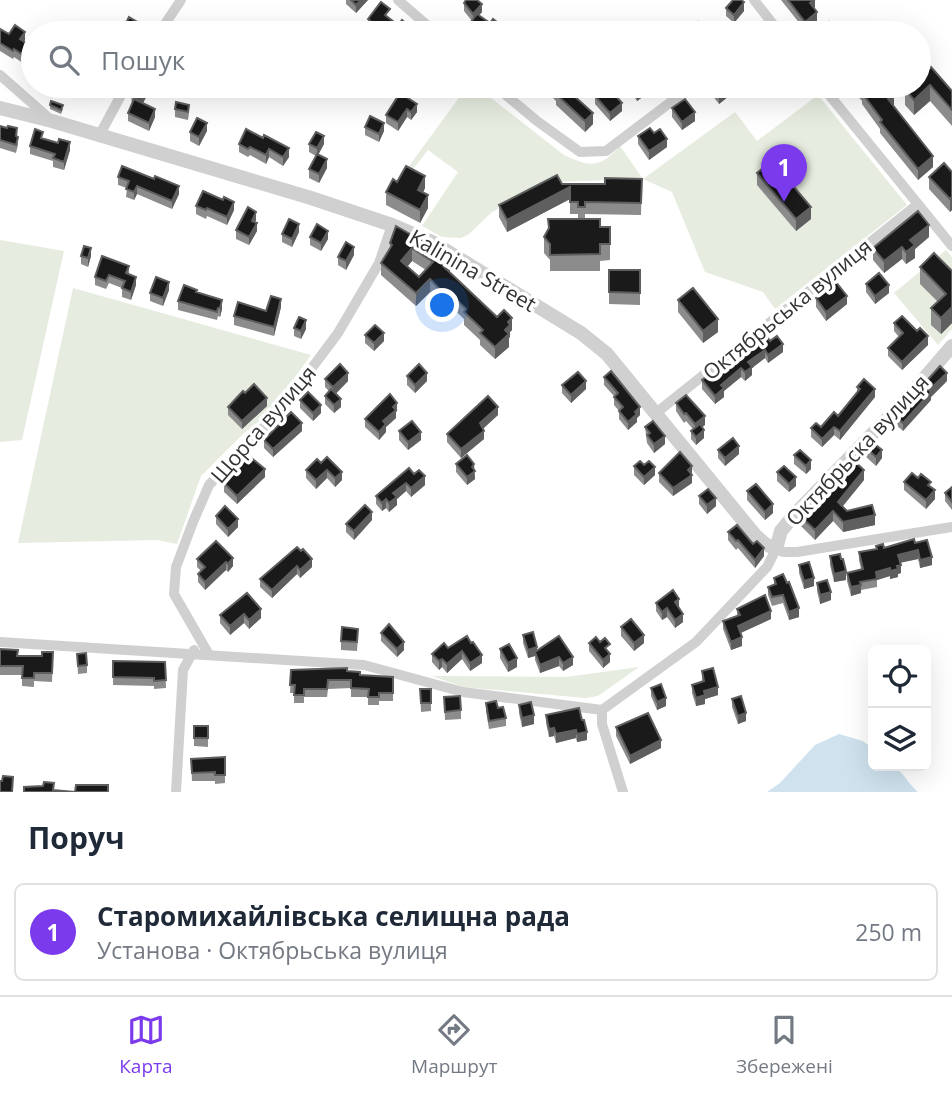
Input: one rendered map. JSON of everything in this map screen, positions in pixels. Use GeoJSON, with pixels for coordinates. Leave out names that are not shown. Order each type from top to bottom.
{"type":"FeatureCollection","features":[{"type":"Feature","properties":{"kind":"street"},"geometry":{"type":"LineString","coordinates":[[167,21],[181,0]]}},
{"type":"Feature","properties":{"kind":"street"},"geometry":{"type":"LineString","coordinates":[[398,0],[422,21]]}},
{"type":"Feature","properties":{"kind":"street"},"geometry":{"type":"LineString","coordinates":[[754,0],[771,21]]}},
{"type":"Feature","properties":{"kind":"street"},"geometry":{"type":"LineString","coordinates":[[0,75],[21,94]]}},
{"type":"Feature","properties":{"kind":"street"},"geometry":{"type":"LineString","coordinates":[[26,98],[52,121]]}},
{"type":"Feature","properties":{"kind":"street"},"geometry":{"type":"LineString","coordinates":[[99,136],[120,98]]}},
{"type":"Feature","properties":{"kind":"street"},"geometry":{"type":"LineString","coordinates":[[509,98],[580,152],[606,151],[676,98]]}},
{"type":"Feature","properties":{"kind":"street"},"geometry":{"type":"LineString","coordinates":[[832,98],[952,246]]}},
{"type":"Feature","properties":{"kind":"street","name":"Kalinina Street"},"geometry":{"type":"LineString","coordinates":[[0,108],[311,198],[392,225],[432,242],[581,333],[607,354],[755,535],[776,549]]}},
{"type":"Feature","properties":{"kind":"street","name":"Октябрьська вулиця"},"geometry":{"type":"LineString","coordinates":[[656,413],[917,205]]}},
{"type":"Feature","properties":{"kind":"street","name":"Щорса вулиця"},"geometry":{"type":"LineString","coordinates":[[208,653],[174,594],[176,567],[209,485],[282,408],[338,333],[379,263],[392,225]]}},
{"type":"Feature","properties":{"kind":"street","name":"Октябрьска вулиця"},"geometry":{"type":"LineString","coordinates":[[952,346],[908,397],[781,531],[776,549],[797,552],[952,527]]}},
{"type":"Feature","properties":{"kind":"street"},"geometry":{"type":"LineString","coordinates":[[0,642],[208,653],[364,665],[464,692],[601,710],[696,642],[767,567],[776,549]]}},
{"type":"Feature","properties":{"kind":"street"},"geometry":{"type":"LineString","coordinates":[[176,792],[183,670],[200,642]]}},
{"type":"Feature","properties":{"kind":"street"},"geometry":{"type":"LineString","coordinates":[[165,652],[183,670]]}},
{"type":"Feature","properties":{"kind":"street"},"geometry":{"type":"LineString","coordinates":[[601,710],[602,724],[623,792]]}},
{"type":"Feature","properties":{"kind":"shaded area"},"geometry":{"type":"Polygon","coordinates":[[[459,98],[491,98],[564,155],[573,159],[594,164],[606,159],[620,146],[643,179],[550,182],[492,212],[461,238],[442,237],[422,226],[458,172],[428,150],[406,178],[404,173],[459,98]]]}},
{"type":"Feature","properties":{"kind":"shaded area"},"geometry":{"type":"Polygon","coordinates":[[[814,98],[820,98],[907,205],[775,309],[763,292],[705,272],[672,192],[643,179],[735,112],[757,141],[814,98]]]}},
{"type":"Feature","properties":{"kind":"shaded area"},"geometry":{"type":"Polygon","coordinates":[[[0,240],[64,251],[22,440],[0,442],[0,240]]]}},
{"type":"Feature","properties":{"kind":"shaded area"},"geometry":{"type":"Polygon","coordinates":[[[946,250],[952,257],[952,329],[938,345],[894,293],[946,250]]]}},
{"type":"Feature","properties":{"kind":"shaded area"},"geometry":{"type":"Polygon","coordinates":[[[73,288],[311,355],[277,407],[243,434],[201,476],[177,544],[157,540],[18,543],[73,288]]]}},
{"type":"Feature","properties":{"kind":"shaded area"},"geometry":{"type":"Polygon","coordinates":[[[639,667],[598,696],[585,698],[463,687],[432,676],[566,677],[639,667]]]}},
{"type":"Feature","properties":{"kind":"water"},"geometry":{"type":"Polygon","coordinates":[[[839,734],[863,741],[868,745],[868,771],[899,771],[918,792],[767,792],[780,783],[815,745],[839,734]]]}},
{"type":"Feature","properties":{"kind":"building"},"geometry":{"type":"Polygon","coordinates":[[[466,0],[477,0],[482,4],[473,14],[464,3],[466,0]]]}},
{"type":"Feature","properties":{"kind":"building"},"geometry":{"type":"Polygon","coordinates":[[[733,0],[744,2],[734,15],[726,8],[733,0]]]}},
{"type":"Feature","properties":{"kind":"building"},"geometry":{"type":"Polygon","coordinates":[[[788,0],[814,0],[810,3],[817,12],[804,21],[788,0]]]}},
{"type":"Feature","properties":{"kind":"building"},"geometry":{"type":"Polygon","coordinates":[[[381,2],[390,9],[385,15],[393,21],[370,21],[368,19],[381,2]]]}},
{"type":"Feature","properties":{"kind":"building"},"geometry":{"type":"Polygon","coordinates":[[[477,14],[487,21],[472,21],[477,14]]]}},
{"type":"Feature","properties":{"kind":"building"},"geometry":{"type":"Polygon","coordinates":[[[15,25],[21,29],[21,54],[0,43],[0,29],[9,34],[15,25]]]}},
{"type":"Feature","properties":{"kind":"building"},"geometry":{"type":"Polygon","coordinates":[[[931,67],[952,91],[952,110],[931,86],[931,67]]]}},
{"type":"Feature","properties":{"kind":"building"},"geometry":{"type":"Polygon","coordinates":[[[397,98],[408,98],[417,104],[411,112],[407,109],[398,122],[386,115],[397,98]]]}},
{"type":"Feature","properties":{"kind":"building"},"geometry":{"type":"Polygon","coordinates":[[[560,98],[576,98],[593,113],[585,121],[560,98]]]}},
{"type":"Feature","properties":{"kind":"building"},"geometry":{"type":"Polygon","coordinates":[[[597,98],[618,98],[622,103],[610,113],[597,98]]]}},
{"type":"Feature","properties":{"kind":"building"},"geometry":{"type":"Polygon","coordinates":[[[866,98],[890,98],[933,156],[918,169],[880,122],[882,120],[866,98]]]}},
{"type":"Feature","properties":{"kind":"building"},"geometry":{"type":"Polygon","coordinates":[[[134,99],[155,109],[149,123],[128,113],[134,99]]]}},
{"type":"Feature","properties":{"kind":"building"},"geometry":{"type":"Polygon","coordinates":[[[685,99],[695,112],[682,122],[672,108],[685,99]]]}},
{"type":"Feature","properties":{"kind":"building"},"geometry":{"type":"Polygon","coordinates":[[[51,101],[63,105],[61,110],[50,105],[51,101]]]}},
{"type":"Feature","properties":{"kind":"building"},"geometry":{"type":"Polygon","coordinates":[[[176,102],[189,105],[188,112],[175,109],[176,102]]]}},
{"type":"Feature","properties":{"kind":"building"},"geometry":{"type":"Polygon","coordinates":[[[370,116],[384,123],[379,134],[365,127],[370,116]]]}},
{"type":"Feature","properties":{"kind":"building"},"geometry":{"type":"Polygon","coordinates":[[[197,118],[207,123],[199,137],[190,132],[197,118]]]}},
{"type":"Feature","properties":{"kind":"building"},"geometry":{"type":"Polygon","coordinates":[[[0,126],[17,128],[16,145],[0,140],[0,126]]]}},
{"type":"Feature","properties":{"kind":"building"},"geometry":{"type":"Polygon","coordinates":[[[650,128],[654,133],[660,129],[667,139],[649,151],[638,136],[650,128]]]}},
{"type":"Feature","properties":{"kind":"building"},"geometry":{"type":"Polygon","coordinates":[[[35,129],[43,132],[41,138],[58,143],[59,139],[70,142],[64,162],[53,158],[55,154],[30,146],[35,129]]]}},
{"type":"Feature","properties":{"kind":"building"},"geometry":{"type":"Polygon","coordinates":[[[246,129],[289,148],[283,157],[269,149],[266,155],[250,147],[248,149],[239,144],[246,129]]]}},
{"type":"Feature","properties":{"kind":"building"},"geometry":{"type":"Polygon","coordinates":[[[316,132],[324,136],[317,148],[309,144],[316,132]]]}},
{"type":"Feature","properties":{"kind":"building"},"geometry":{"type":"Polygon","coordinates":[[[317,154],[327,159],[319,174],[309,169],[317,154]]]}},
{"type":"Feature","properties":{"kind":"building"},"geometry":{"type":"Polygon","coordinates":[[[772,161],[811,207],[796,219],[757,173],[772,161]]]}},
{"type":"Feature","properties":{"kind":"building"},"geometry":{"type":"Polygon","coordinates":[[[944,163],[952,172],[950,199],[929,177],[944,163]]]}},
{"type":"Feature","properties":{"kind":"building"},"geometry":{"type":"Polygon","coordinates":[[[122,166],[179,186],[172,201],[137,186],[134,192],[126,189],[129,181],[118,177],[122,166]]]}},
{"type":"Feature","properties":{"kind":"building"},"geometry":{"type":"Polygon","coordinates":[[[406,166],[425,176],[418,190],[428,195],[420,210],[386,192],[393,179],[397,182],[406,166]]]}},
{"type":"Feature","properties":{"kind":"building"},"geometry":{"type":"Polygon","coordinates":[[[557,175],[562,184],[605,184],[605,178],[642,179],[641,203],[585,202],[585,207],[578,207],[578,202],[570,202],[570,187],[507,220],[499,205],[557,175]]]}},
{"type":"Feature","properties":{"kind":"building"},"geometry":{"type":"Polygon","coordinates":[[[203,191],[234,202],[227,217],[196,206],[203,191]]]}},
{"type":"Feature","properties":{"kind":"building"},"geometry":{"type":"Polygon","coordinates":[[[248,207],[256,212],[252,221],[257,223],[249,237],[236,230],[248,207]]]}},
{"type":"Feature","properties":{"kind":"building"},"geometry":{"type":"Polygon","coordinates":[[[918,211],[929,225],[910,240],[915,245],[906,252],[902,247],[884,261],[873,248],[918,211]]]}},
{"type":"Feature","properties":{"kind":"building"},"geometry":{"type":"Polygon","coordinates":[[[289,219],[299,224],[292,239],[282,234],[289,219]]]}},
{"type":"Feature","properties":{"kind":"building"},"geometry":{"type":"Polygon","coordinates":[[[548,219],[600,219],[600,227],[610,227],[610,244],[600,244],[600,254],[550,255],[550,244],[544,237],[549,228],[548,219]]]}},
{"type":"Feature","properties":{"kind":"building"},"geometry":{"type":"Polygon","coordinates":[[[317,224],[328,231],[321,243],[310,237],[317,224]]]}},
{"type":"Feature","properties":{"kind":"building"},"geometry":{"type":"Polygon","coordinates":[[[396,226],[417,238],[420,235],[443,249],[441,252],[450,258],[443,266],[497,317],[504,310],[512,318],[505,330],[509,334],[495,347],[480,333],[483,330],[464,312],[466,309],[447,291],[444,294],[430,279],[416,293],[381,263],[392,245],[390,243],[396,226]],[[412,248],[401,261],[419,277],[433,262],[412,248]]]}},
{"type":"Feature","properties":{"kind":"building"},"geometry":{"type":"Polygon","coordinates":[[[346,242],[354,247],[346,261],[338,257],[346,242]]]}},
{"type":"Feature","properties":{"kind":"building"},"geometry":{"type":"Polygon","coordinates":[[[84,246],[91,248],[88,258],[81,256],[84,246]]]}},
{"type":"Feature","properties":{"kind":"building"},"geometry":{"type":"Polygon","coordinates":[[[934,253],[952,271],[952,307],[941,318],[931,308],[946,294],[920,267],[934,253]]]}},
{"type":"Feature","properties":{"kind":"building"},"geometry":{"type":"Polygon","coordinates":[[[102,256],[129,266],[126,273],[136,277],[131,292],[122,288],[125,281],[109,275],[106,281],[95,277],[102,256]]]}},
{"type":"Feature","properties":{"kind":"building"},"geometry":{"type":"Polygon","coordinates":[[[609,270],[640,270],[640,293],[609,292],[609,270]]]}},
{"type":"Feature","properties":{"kind":"building"},"geometry":{"type":"Polygon","coordinates":[[[879,273],[889,285],[875,296],[866,284],[879,273]]]}},
{"type":"Feature","properties":{"kind":"building"},"geometry":{"type":"Polygon","coordinates":[[[156,277],[169,282],[163,298],[150,293],[156,277]]]}},
{"type":"Feature","properties":{"kind":"building"},"geometry":{"type":"Polygon","coordinates":[[[836,282],[847,296],[826,312],[816,298],[836,282]]]}},
{"type":"Feature","properties":{"kind":"building"},"geometry":{"type":"Polygon","coordinates":[[[184,285],[197,290],[196,292],[222,300],[220,308],[217,312],[178,301],[184,285]]]}},
{"type":"Feature","properties":{"kind":"building"},"geometry":{"type":"Polygon","coordinates":[[[693,288],[718,319],[703,331],[678,300],[693,288]]]}},
{"type":"Feature","properties":{"kind":"building"},"geometry":{"type":"Polygon","coordinates":[[[271,296],[281,299],[274,327],[234,316],[238,302],[266,311],[271,296]]]}},
{"type":"Feature","properties":{"kind":"building"},"geometry":{"type":"Polygon","coordinates":[[[902,316],[917,331],[920,328],[928,336],[902,362],[888,348],[903,333],[894,323],[902,316]]]}},
{"type":"Feature","properties":{"kind":"building"},"geometry":{"type":"Polygon","coordinates":[[[299,317],[306,320],[301,331],[294,328],[299,317]]]}},
{"type":"Feature","properties":{"kind":"building"},"geometry":{"type":"Polygon","coordinates":[[[375,325],[384,333],[374,343],[365,335],[375,325]]]}},
{"type":"Feature","properties":{"kind":"building"},"geometry":{"type":"Polygon","coordinates":[[[777,336],[783,344],[768,355],[765,350],[748,362],[752,367],[745,372],[741,368],[721,385],[724,388],[715,396],[702,380],[711,373],[713,376],[747,350],[749,352],[768,338],[770,341],[777,336]]]}},
{"type":"Feature","properties":{"kind":"building"},"geometry":{"type":"Polygon","coordinates":[[[340,364],[348,373],[333,387],[325,379],[340,364]]]}},
{"type":"Feature","properties":{"kind":"building"},"geometry":{"type":"Polygon","coordinates":[[[419,364],[427,373],[415,385],[407,376],[419,364]]]}},
{"type":"Feature","properties":{"kind":"building"},"geometry":{"type":"Polygon","coordinates":[[[940,366],[947,373],[929,390],[931,392],[903,423],[895,416],[940,366]]]}},
{"type":"Feature","properties":{"kind":"building"},"geometry":{"type":"Polygon","coordinates":[[[611,371],[640,407],[628,422],[619,411],[623,407],[614,397],[618,393],[604,377],[611,371]]]}},
{"type":"Feature","properties":{"kind":"building"},"geometry":{"type":"Polygon","coordinates":[[[578,372],[586,381],[571,395],[562,385],[578,372]]]}},
{"type":"Feature","properties":{"kind":"building"},"geometry":{"type":"Polygon","coordinates":[[[864,379],[875,389],[840,431],[834,427],[822,439],[811,428],[816,423],[821,427],[834,412],[838,416],[860,389],[857,387],[864,379]]]}},
{"type":"Feature","properties":{"kind":"building"},"geometry":{"type":"Polygon","coordinates":[[[254,384],[267,398],[242,421],[228,407],[254,384]]]}},
{"type":"Feature","properties":{"kind":"building"},"geometry":{"type":"Polygon","coordinates":[[[331,389],[341,399],[334,405],[325,396],[331,389]]]}},
{"type":"Feature","properties":{"kind":"building"},"geometry":{"type":"Polygon","coordinates":[[[308,392],[321,405],[313,413],[300,400],[308,392]]]}},
{"type":"Feature","properties":{"kind":"building"},"geometry":{"type":"Polygon","coordinates":[[[390,394],[397,403],[393,407],[396,410],[383,421],[386,424],[379,432],[365,419],[390,394]]]}},
{"type":"Feature","properties":{"kind":"building"},"geometry":{"type":"Polygon","coordinates":[[[686,395],[705,416],[695,424],[676,403],[686,395]]]}},
{"type":"Feature","properties":{"kind":"building"},"geometry":{"type":"Polygon","coordinates":[[[488,396],[498,407],[480,423],[484,431],[461,449],[447,434],[488,396]]]}},
{"type":"Feature","properties":{"kind":"building"},"geometry":{"type":"Polygon","coordinates":[[[291,412],[302,423],[273,449],[264,440],[291,412]]]}},
{"type":"Feature","properties":{"kind":"building"},"geometry":{"type":"Polygon","coordinates":[[[412,421],[421,432],[408,442],[399,431],[412,421]]]}},
{"type":"Feature","properties":{"kind":"building"},"geometry":{"type":"Polygon","coordinates":[[[653,421],[665,436],[654,444],[645,427],[653,421]]]}},
{"type":"Feature","properties":{"kind":"building"},"geometry":{"type":"Polygon","coordinates":[[[700,424],[704,430],[696,437],[691,431],[700,424]]]}},
{"type":"Feature","properties":{"kind":"building"},"geometry":{"type":"Polygon","coordinates":[[[733,438],[739,446],[725,458],[718,450],[733,438]]]}},
{"type":"Feature","properties":{"kind":"building"},"geometry":{"type":"Polygon","coordinates":[[[871,441],[882,450],[876,457],[865,447],[871,441]]]}},
{"type":"Feature","properties":{"kind":"building"},"geometry":{"type":"Polygon","coordinates":[[[800,450],[811,460],[806,466],[794,455],[800,450]]]}},
{"type":"Feature","properties":{"kind":"building"},"geometry":{"type":"Polygon","coordinates":[[[680,452],[692,466],[688,470],[692,475],[673,488],[659,473],[680,452]]]}},
{"type":"Feature","properties":{"kind":"building"},"geometry":{"type":"Polygon","coordinates":[[[467,455],[474,464],[472,467],[475,471],[467,477],[456,464],[467,455]]]}},
{"type":"Feature","properties":{"kind":"building"},"geometry":{"type":"Polygon","coordinates":[[[249,456],[265,469],[237,496],[224,483],[249,456]]]}},
{"type":"Feature","properties":{"kind":"building"},"geometry":{"type":"Polygon","coordinates":[[[327,457],[342,472],[335,478],[327,470],[316,480],[306,470],[317,459],[321,463],[327,457]]]}},
{"type":"Feature","properties":{"kind":"building"},"geometry":{"type":"Polygon","coordinates":[[[852,459],[864,470],[838,502],[847,511],[872,505],[875,515],[843,522],[833,511],[815,530],[800,516],[852,459]]]}},
{"type":"Feature","properties":{"kind":"building"},"geometry":{"type":"Polygon","coordinates":[[[640,461],[644,465],[649,461],[655,467],[644,477],[634,466],[640,461]]]}},
{"type":"Feature","properties":{"kind":"building"},"geometry":{"type":"Polygon","coordinates":[[[784,466],[796,477],[789,484],[777,472],[784,466]]]}},
{"type":"Feature","properties":{"kind":"building"},"geometry":{"type":"Polygon","coordinates":[[[409,468],[414,474],[419,470],[425,476],[411,488],[406,483],[393,493],[397,497],[389,503],[386,499],[382,503],[376,496],[409,468]]]}},
{"type":"Feature","properties":{"kind":"building"},"geometry":{"type":"Polygon","coordinates":[[[912,473],[918,478],[921,474],[931,482],[928,485],[935,490],[926,500],[904,482],[912,473]]]}},
{"type":"Feature","properties":{"kind":"building"},"geometry":{"type":"Polygon","coordinates":[[[756,484],[773,504],[765,512],[747,491],[756,484]]]}},
{"type":"Feature","properties":{"kind":"building"},"geometry":{"type":"Polygon","coordinates":[[[952,487],[952,502],[945,493],[952,487]]]}},
{"type":"Feature","properties":{"kind":"building"},"geometry":{"type":"Polygon","coordinates":[[[708,489],[716,498],[707,505],[699,496],[708,489]]]}},
{"type":"Feature","properties":{"kind":"building"},"geometry":{"type":"Polygon","coordinates":[[[365,505],[372,512],[354,531],[346,524],[365,505]]]}},
{"type":"Feature","properties":{"kind":"building"},"geometry":{"type":"Polygon","coordinates":[[[225,506],[238,519],[228,529],[216,516],[225,506]]]}},
{"type":"Feature","properties":{"kind":"building"},"geometry":{"type":"Polygon","coordinates":[[[737,525],[753,544],[757,541],[764,548],[755,560],[728,532],[737,525]]]}},
{"type":"Feature","properties":{"kind":"building"},"geometry":{"type":"Polygon","coordinates":[[[914,539],[915,543],[927,540],[932,557],[920,560],[918,550],[898,555],[901,565],[897,566],[898,569],[876,572],[877,579],[860,582],[861,585],[851,587],[847,573],[863,569],[859,552],[877,549],[876,546],[883,544],[884,548],[914,539]]]}},
{"type":"Feature","properties":{"kind":"building"},"geometry":{"type":"Polygon","coordinates":[[[216,541],[233,558],[205,582],[198,574],[205,567],[197,559],[216,541]]]}},
{"type":"Feature","properties":{"kind":"building"},"geometry":{"type":"Polygon","coordinates":[[[297,547],[301,551],[303,549],[312,559],[300,570],[297,566],[272,590],[260,579],[297,547]]]}},
{"type":"Feature","properties":{"kind":"building"},"geometry":{"type":"Polygon","coordinates":[[[840,554],[846,571],[834,574],[830,556],[840,554]]]}},
{"type":"Feature","properties":{"kind":"building"},"geometry":{"type":"Polygon","coordinates":[[[809,562],[814,578],[804,581],[799,565],[809,562]]]}},
{"type":"Feature","properties":{"kind":"building"},"geometry":{"type":"Polygon","coordinates":[[[783,574],[799,608],[789,612],[783,595],[772,597],[768,587],[776,584],[774,578],[783,574]]]}},
{"type":"Feature","properties":{"kind":"building"},"geometry":{"type":"Polygon","coordinates":[[[827,580],[831,592],[820,595],[817,583],[827,580]]]}},
{"type":"Feature","properties":{"kind":"building"},"geometry":{"type":"Polygon","coordinates":[[[673,590],[679,599],[675,602],[683,614],[675,620],[667,608],[662,612],[656,603],[673,590]]]}},
{"type":"Feature","properties":{"kind":"building"},"geometry":{"type":"Polygon","coordinates":[[[247,593],[261,609],[249,620],[244,614],[230,626],[220,615],[247,593]]]}},
{"type":"Feature","properties":{"kind":"building"},"geometry":{"type":"Polygon","coordinates":[[[765,595],[771,611],[738,626],[742,637],[731,642],[723,621],[740,615],[737,609],[765,595]]]}},
{"type":"Feature","properties":{"kind":"building"},"geometry":{"type":"Polygon","coordinates":[[[631,619],[644,635],[634,643],[621,627],[631,619]]]}},
{"type":"Feature","properties":{"kind":"building"},"geometry":{"type":"Polygon","coordinates":[[[389,624],[404,642],[397,649],[381,633],[389,624]]]}},
{"type":"Feature","properties":{"kind":"building"},"geometry":{"type":"Polygon","coordinates":[[[342,627],[358,629],[357,642],[341,641],[342,627]]]}},
{"type":"Feature","properties":{"kind":"building"},"geometry":{"type":"Polygon","coordinates":[[[533,632],[537,647],[528,650],[523,635],[533,632]]]}},
{"type":"Feature","properties":{"kind":"building"},"geometry":{"type":"Polygon","coordinates":[[[467,636],[482,655],[470,663],[462,651],[447,664],[432,654],[444,643],[448,648],[467,636]]]}},
{"type":"Feature","properties":{"kind":"building"},"geometry":{"type":"Polygon","coordinates":[[[559,636],[573,657],[563,663],[559,657],[540,665],[535,652],[559,636]]]}},
{"type":"Feature","properties":{"kind":"building"},"geometry":{"type":"Polygon","coordinates":[[[596,637],[600,642],[605,638],[610,644],[605,648],[610,654],[603,660],[589,643],[596,637]]]}},
{"type":"Feature","properties":{"kind":"building"},"geometry":{"type":"Polygon","coordinates":[[[509,644],[517,658],[508,663],[500,649],[509,644]]]}},
{"type":"Feature","properties":{"kind":"building"},"geometry":{"type":"Polygon","coordinates":[[[0,649],[18,650],[17,656],[42,656],[42,652],[53,652],[52,673],[34,673],[34,678],[22,678],[23,666],[0,666],[0,649]]]}},
{"type":"Feature","properties":{"kind":"building"},"geometry":{"type":"Polygon","coordinates":[[[86,653],[87,665],[78,666],[77,654],[86,653]]]}},
{"type":"Feature","properties":{"kind":"building"},"geometry":{"type":"Polygon","coordinates":[[[113,661],[165,662],[166,680],[113,677],[113,661]]]}},
{"type":"Feature","properties":{"kind":"building"},"geometry":{"type":"Polygon","coordinates":[[[347,668],[347,671],[360,672],[360,675],[393,677],[393,693],[379,693],[379,697],[368,697],[369,689],[351,688],[351,680],[328,680],[327,689],[304,689],[304,695],[294,695],[295,685],[290,685],[291,670],[347,668]]]}},
{"type":"Feature","properties":{"kind":"building"},"geometry":{"type":"Polygon","coordinates":[[[713,668],[718,687],[704,691],[705,695],[696,698],[692,685],[704,681],[702,671],[713,668]]]}},
{"type":"Feature","properties":{"kind":"building"},"geometry":{"type":"Polygon","coordinates":[[[661,684],[666,698],[657,702],[651,688],[661,684]]]}},
{"type":"Feature","properties":{"kind":"building"},"geometry":{"type":"Polygon","coordinates":[[[420,689],[431,689],[431,703],[421,703],[420,689]]]}},
{"type":"Feature","properties":{"kind":"building"},"geometry":{"type":"Polygon","coordinates":[[[460,696],[461,710],[445,712],[444,697],[460,696]]]}},
{"type":"Feature","properties":{"kind":"building"},"geometry":{"type":"Polygon","coordinates":[[[741,696],[746,713],[738,716],[732,699],[741,696]]]}},
{"type":"Feature","properties":{"kind":"building"},"geometry":{"type":"Polygon","coordinates":[[[496,701],[498,708],[503,707],[506,718],[489,721],[486,703],[496,701]]]}},
{"type":"Feature","properties":{"kind":"building"},"geometry":{"type":"Polygon","coordinates":[[[531,702],[534,715],[522,718],[519,705],[531,702]]]}},
{"type":"Feature","properties":{"kind":"building"},"geometry":{"type":"Polygon","coordinates":[[[579,708],[587,732],[577,734],[576,730],[556,734],[554,728],[549,729],[546,715],[579,708]]]}},
{"type":"Feature","properties":{"kind":"building"},"geometry":{"type":"Polygon","coordinates":[[[648,713],[661,740],[630,756],[616,727],[648,713]]]}},
{"type":"Feature","properties":{"kind":"building"},"geometry":{"type":"Polygon","coordinates":[[[194,726],[208,726],[208,738],[194,738],[194,726]]]}},
{"type":"Feature","properties":{"kind":"building"},"geometry":{"type":"Polygon","coordinates":[[[225,757],[225,775],[215,775],[215,772],[192,773],[191,759],[225,757]]]}},
{"type":"Feature","properties":{"kind":"building"},"geometry":{"type":"Polygon","coordinates":[[[3,776],[13,777],[12,792],[0,792],[3,776]]]}},
{"type":"Feature","properties":{"kind":"building"},"geometry":{"type":"Polygon","coordinates":[[[44,782],[54,783],[53,790],[75,792],[24,792],[24,787],[43,786],[44,782]]]}},
{"type":"Feature","properties":{"kind":"building"},"geometry":{"type":"Polygon","coordinates":[[[76,785],[108,785],[108,792],[75,792],[76,785]]]}},
{"type":"Feature","properties":{"kind":"place","name":"Старомихайлівська селищна рада"},"geometry":{"type":"Point","coordinates":[784,202]}}]}
